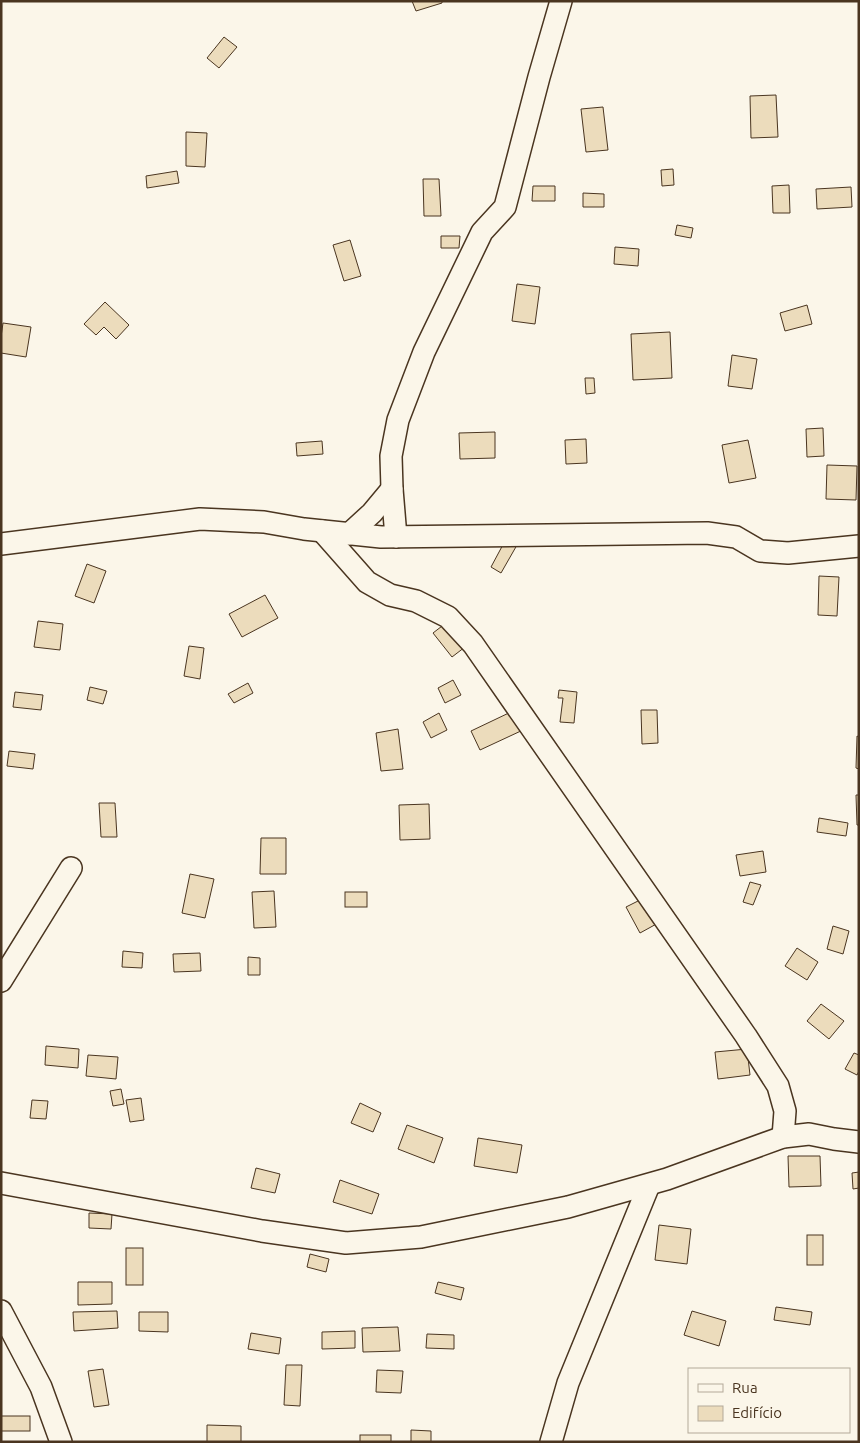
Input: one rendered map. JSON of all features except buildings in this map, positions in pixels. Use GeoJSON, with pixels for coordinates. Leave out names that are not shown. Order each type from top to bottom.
{"type":"FeatureCollection","features":[{"type":"Feature","properties":{"kind":"street"},"geometry":{"type":"LineString","coordinates":[[396,537],[392,489],[392,456],[398,420],[424,352],[482,232],[505,207],[538,77],[561,1]]}},
{"type":"Feature","properties":{"kind":"street"},"geometry":{"type":"LineString","coordinates":[[349,534],[372,513],[392,489]]}},
{"type":"Feature","properties":{"kind":"street"},"geometry":{"type":"LineString","coordinates":[[1,544],[200,519],[264,522],[322,531],[381,537],[706,534],[736,537],[760,551],[788,553],[859,546]]}},
{"type":"Feature","properties":{"kind":"street"},"geometry":{"type":"LineString","coordinates":[[322,531],[367,582],[390,595],[416,600],[448,617],[473,644],[746,1036],[773,1078],[778,1086],[785,1111],[783,1137]]}},
{"type":"Feature","properties":{"kind":"street"},"geometry":{"type":"LineString","coordinates":[[1,981],[71,868]]}},
{"type":"Feature","properties":{"kind":"street"},"geometry":{"type":"LineString","coordinates":[[1,1183],[262,1231],[346,1243],[421,1238],[568,1207],[649,1185],[783,1137],[809,1134],[859,1142]]}},
{"type":"Feature","properties":{"kind":"street"},"geometry":{"type":"LineString","coordinates":[[551,1442],[568,1383],[649,1185]]}},
{"type":"Feature","properties":{"kind":"street"},"geometry":{"type":"LineString","coordinates":[[1,1311],[41,1387],[61,1442]]}}]}
